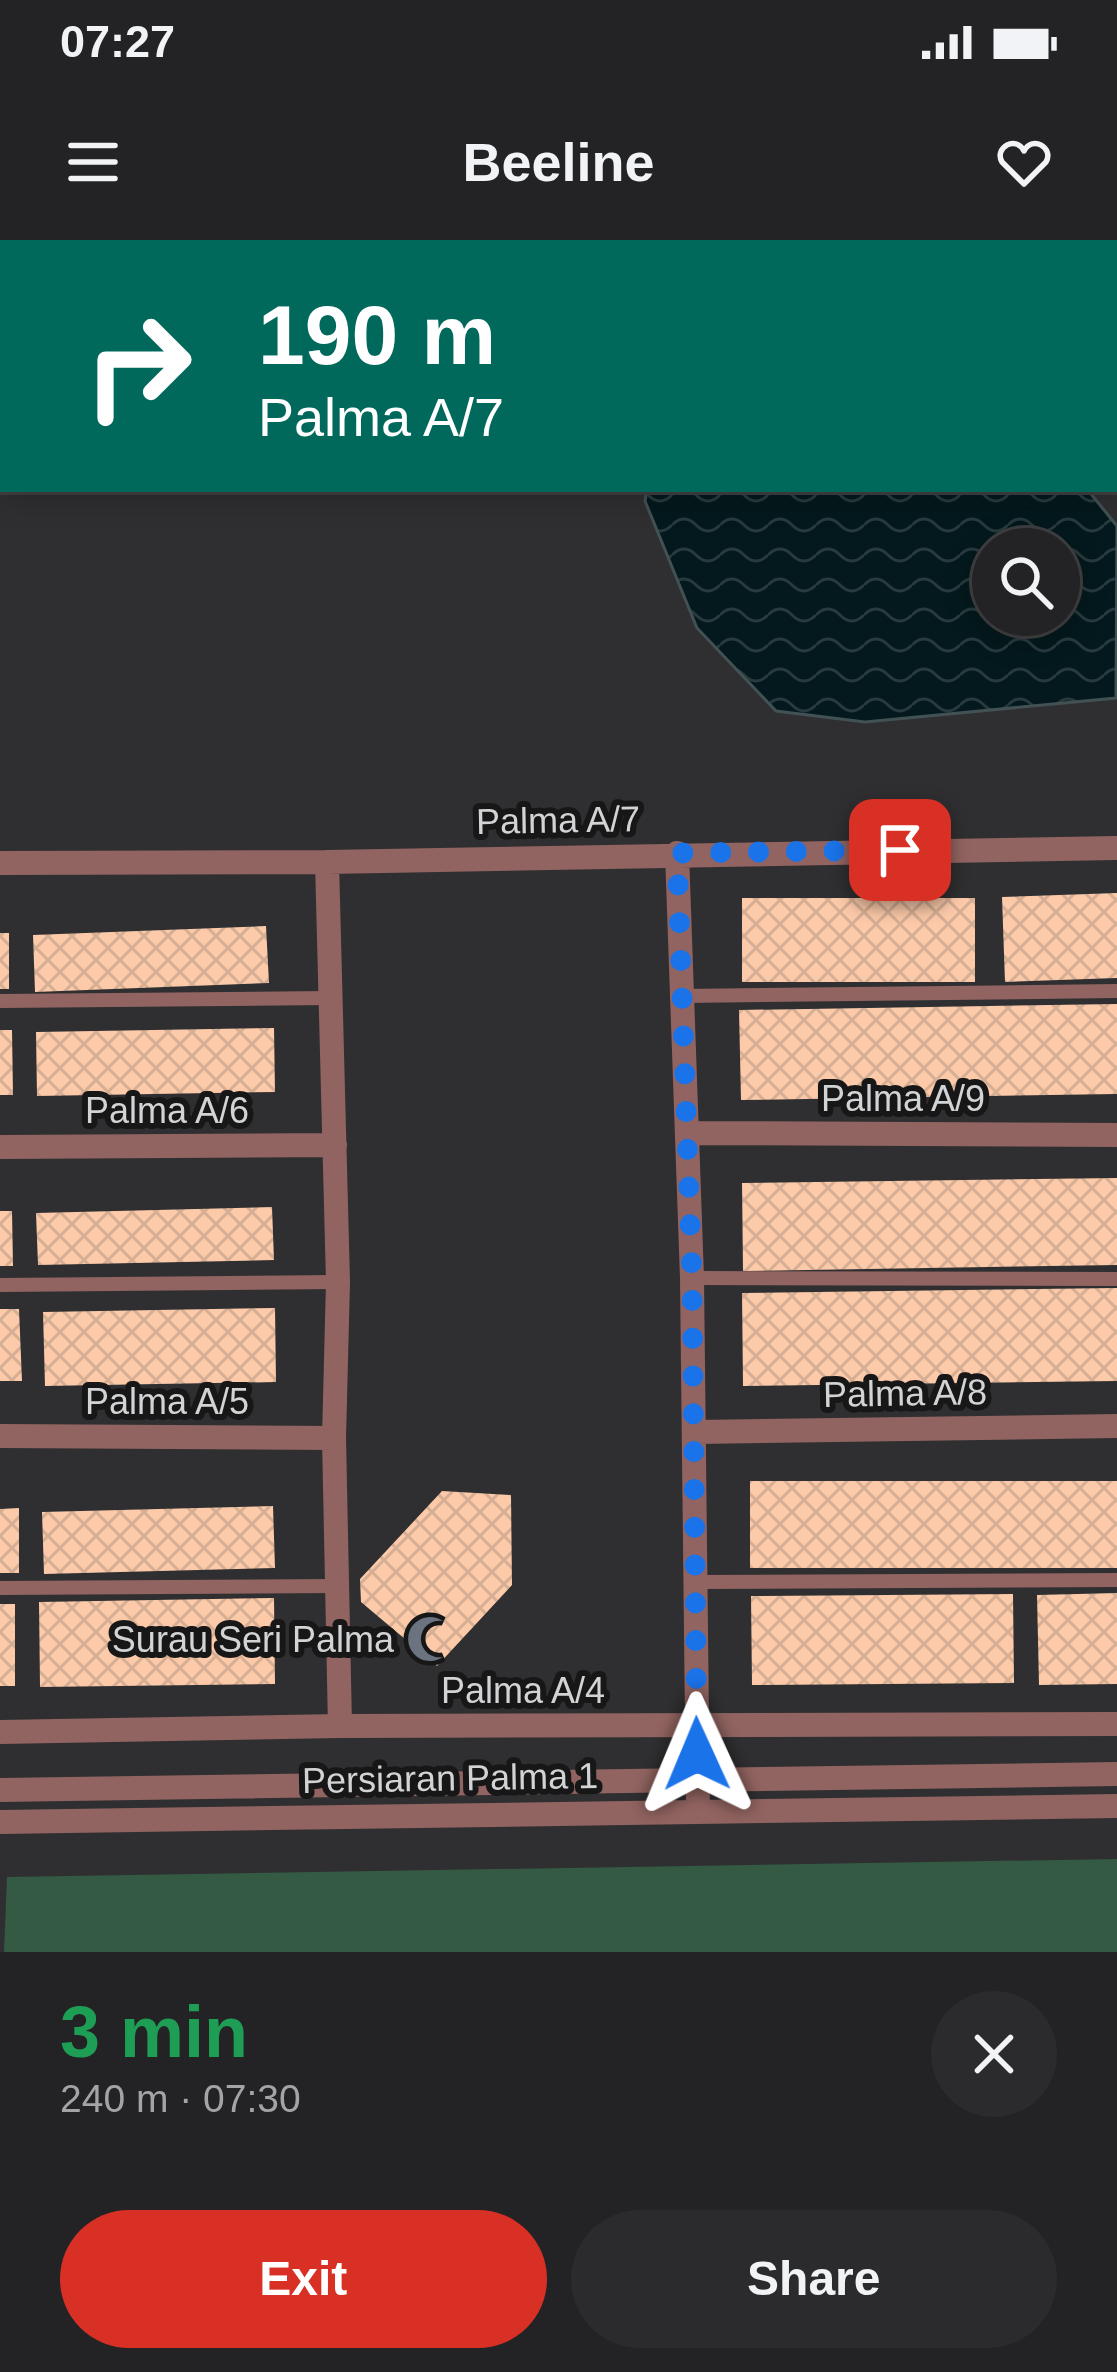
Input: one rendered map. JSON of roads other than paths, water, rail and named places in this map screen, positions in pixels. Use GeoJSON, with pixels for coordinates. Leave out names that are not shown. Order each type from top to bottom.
{"type":"FeatureCollection","features":[{"type":"Feature","properties":{"kind":"street","name":"Palma A/7"},"geometry":{"type":"LineString","coordinates":[[0,863],[1117,848]]}},
{"type":"Feature","properties":{"kind":"street"},"geometry":{"type":"LineString","coordinates":[[677,853],[692,1278],[698,1809]]}},
{"type":"Feature","properties":{"kind":"street"},"geometry":{"type":"LineString","coordinates":[[327,862],[338,1282],[334,1438],[340,1726]]}},
{"type":"Feature","properties":{"kind":"street","name":"Palma A/9"},"geometry":{"type":"LineString","coordinates":[[688,1133],[1117,1136]]}},
{"type":"Feature","properties":{"kind":"street","name":"Palma A/6"},"geometry":{"type":"LineString","coordinates":[[0,1147],[334,1145]]}},
{"type":"Feature","properties":{"kind":"street","name":"Palma A/8"},"geometry":{"type":"LineString","coordinates":[[694,1432],[1117,1426]]}},
{"type":"Feature","properties":{"kind":"street","name":"Palma A/5"},"geometry":{"type":"LineString","coordinates":[[0,1436],[334,1438]]}},
{"type":"Feature","properties":{"kind":"street","name":"Palma A/4"},"geometry":{"type":"LineString","coordinates":[[0,1732],[1117,1724]]}},
{"type":"Feature","properties":{"kind":"street"},"geometry":{"type":"LineString","coordinates":[[0,1790],[1117,1774]]}},
{"type":"Feature","properties":{"kind":"street","name":"Persiaran Palma 1"},"geometry":{"type":"LineString","coordinates":[[0,1822],[1117,1806]]}},
{"type":"Feature","properties":{"kind":"lane"},"geometry":{"type":"LineString","coordinates":[[681,996],[1117,992]]}},
{"type":"Feature","properties":{"kind":"lane"},"geometry":{"type":"LineString","coordinates":[[0,1001],[331,998]]}},
{"type":"Feature","properties":{"kind":"lane"},"geometry":{"type":"LineString","coordinates":[[692,1278],[1117,1279]]}},
{"type":"Feature","properties":{"kind":"lane"},"geometry":{"type":"LineString","coordinates":[[0,1285],[338,1282]]}},
{"type":"Feature","properties":{"kind":"lane"},"geometry":{"type":"LineString","coordinates":[[695,1582],[1117,1580]]}},
{"type":"Feature","properties":{"kind":"lane"},"geometry":{"type":"LineString","coordinates":[[0,1588],[337,1586]]}},
{"type":"Feature","properties":{"kind":"water"},"geometry":{"type":"Polygon","coordinates":[[[646,492],[1089,492],[1117,526],[1116,698],[865,722],[776,711],[697,628],[645,501],[646,492]]]}},
{"type":"Feature","properties":{"kind":"place","name":"Surau Seri Palma"},"geometry":{"type":"Point","coordinates":[430,1639]}}]}
